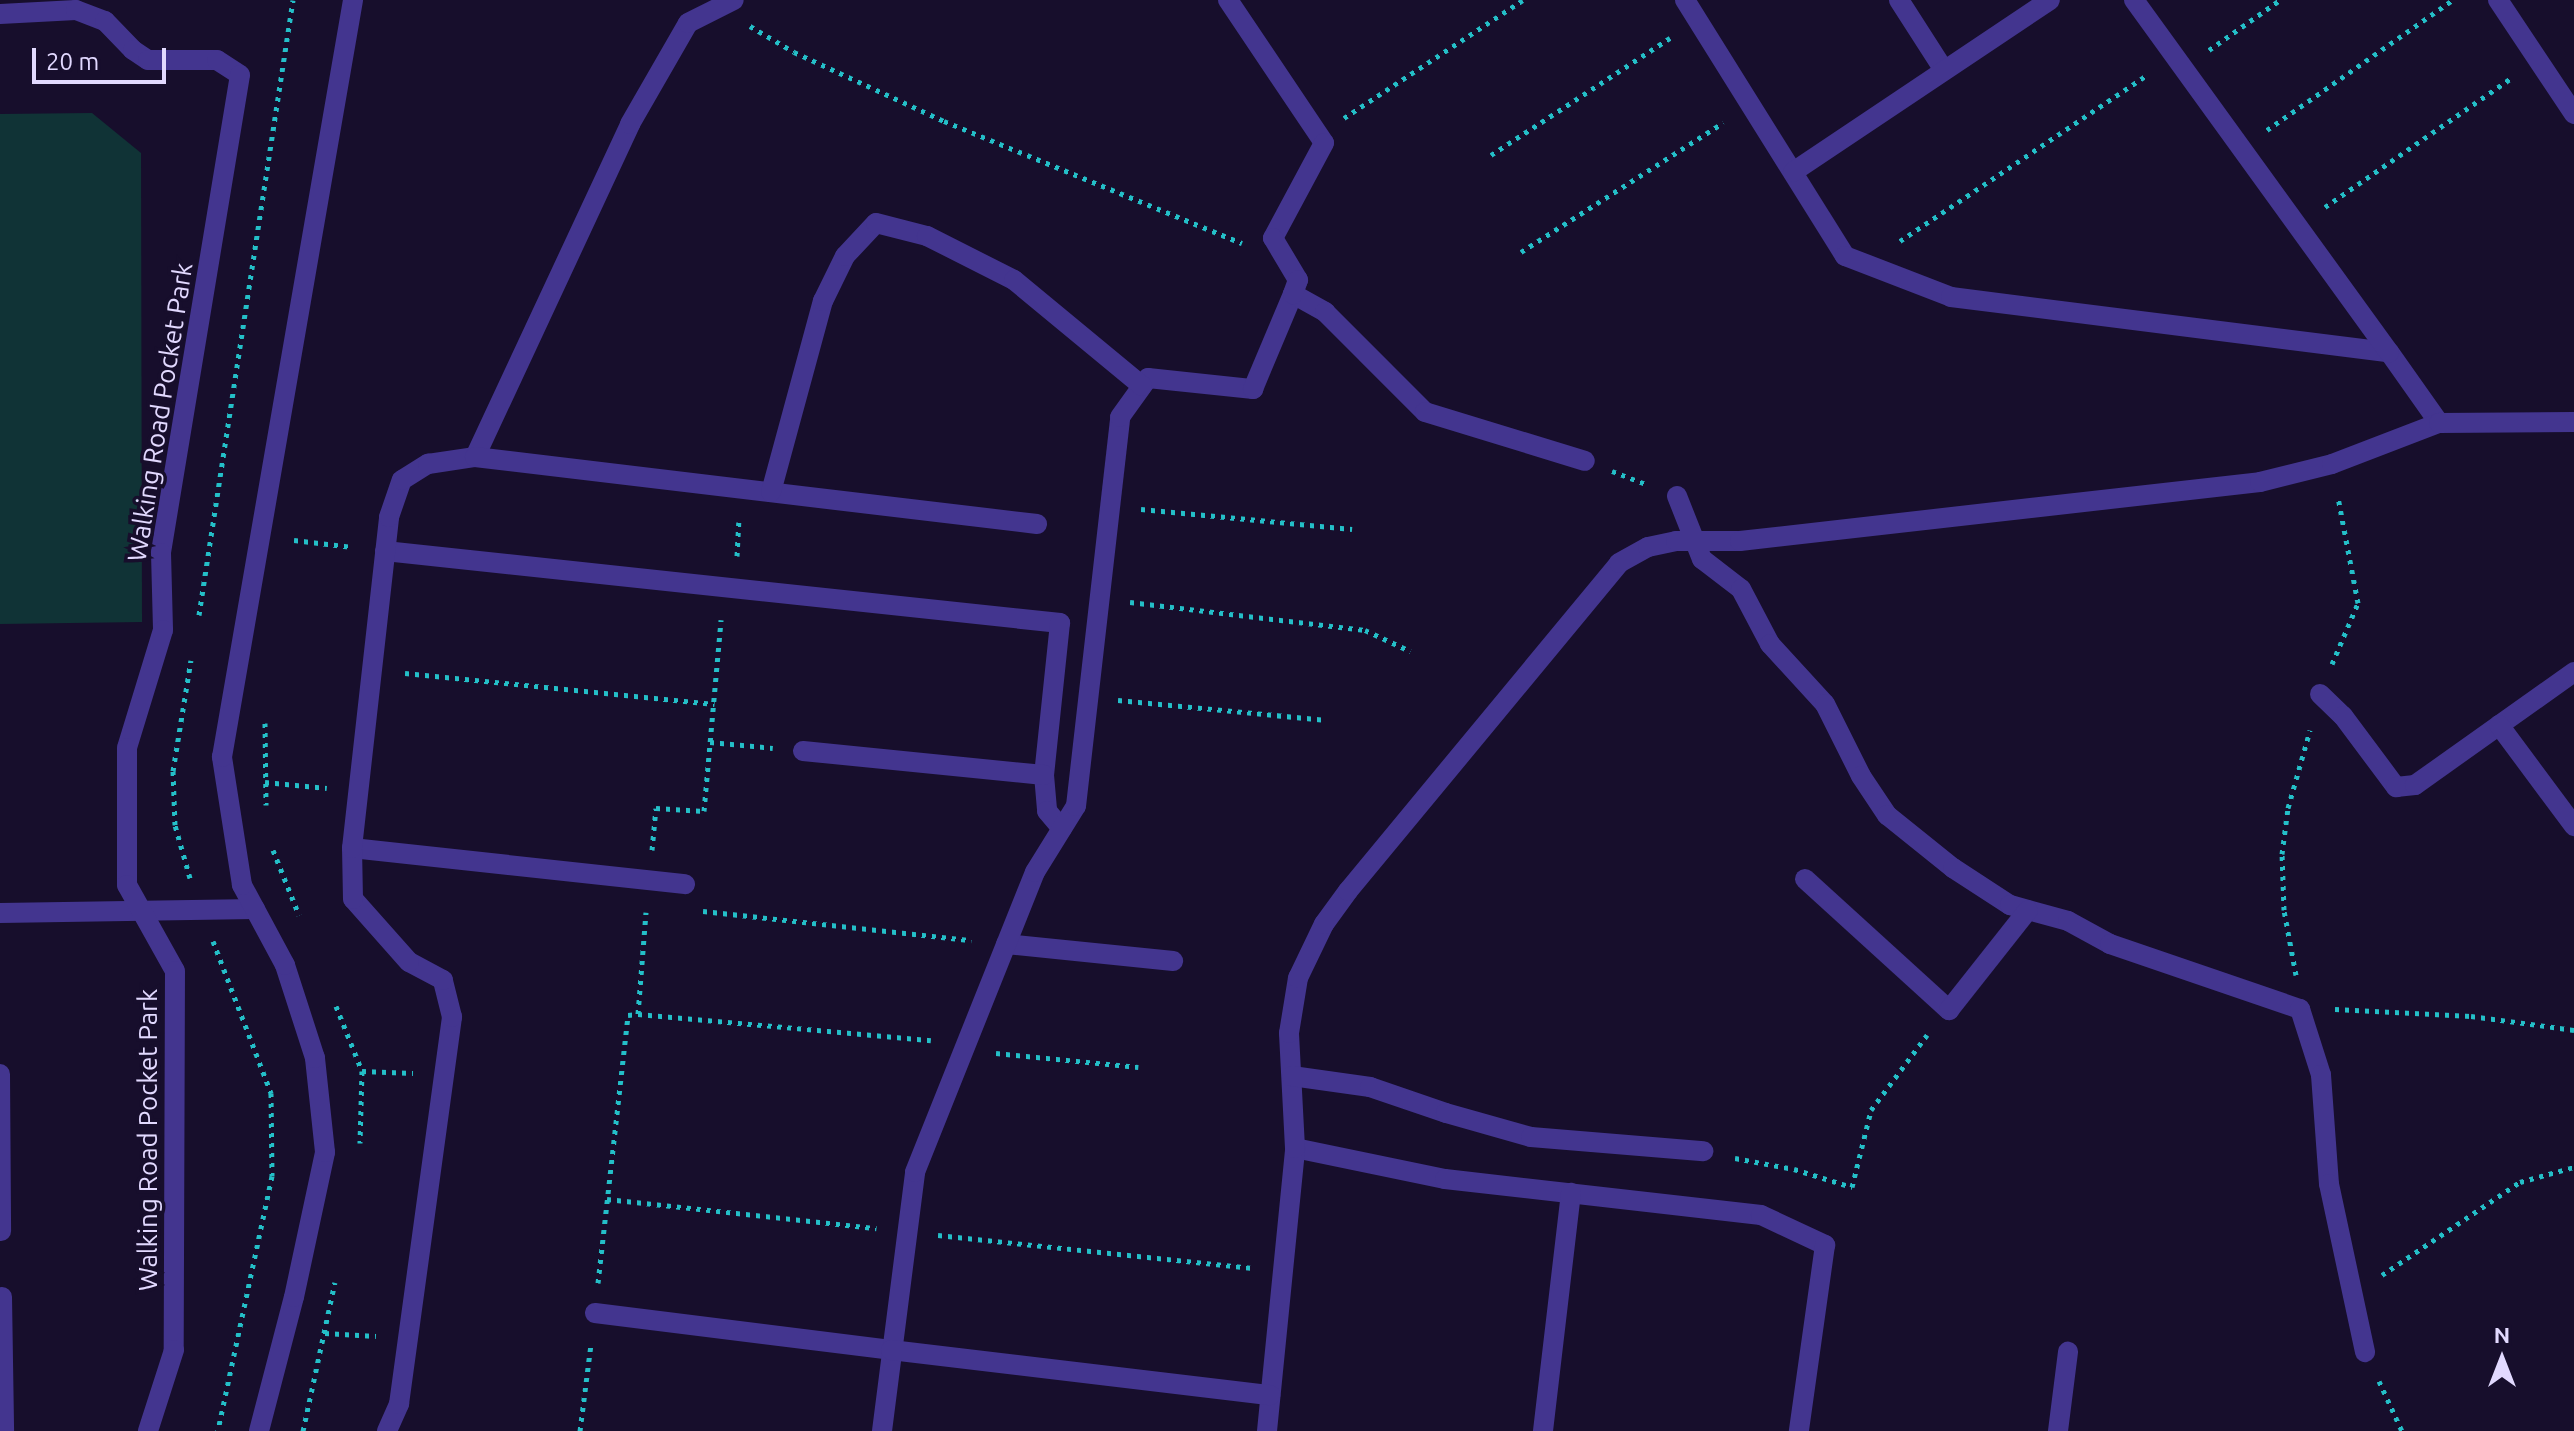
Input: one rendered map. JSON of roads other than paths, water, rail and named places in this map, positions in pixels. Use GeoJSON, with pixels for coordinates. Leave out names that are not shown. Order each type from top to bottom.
{"type":"FeatureCollection","features":[{"type":"Feature","properties":{"kind":"street"},"geometry":{"type":"LineString","coordinates":[[259,1431],[294,1297],[325,1152],[315,1058],[285,965],[242,885],[222,757],[353,0]]}},
{"type":"Feature","properties":{"kind":"street"},"geometry":{"type":"LineString","coordinates":[[882,1431],[915,1172],[1035,872],[1076,806],[1120,417],[1148,378],[1253,389],[1298,280],[1273,238],[1324,143],[1228,0]]}},
{"type":"Feature","properties":{"kind":"street"},"geometry":{"type":"LineString","coordinates":[[1685,0],[1845,256],[1951,297],[2389,352]]}},
{"type":"Feature","properties":{"kind":"street"},"geometry":{"type":"LineString","coordinates":[[1899,0],[1944,70]]}},
{"type":"Feature","properties":{"kind":"street"},"geometry":{"type":"LineString","coordinates":[[1793,172],[2050,0]]}},
{"type":"Feature","properties":{"kind":"street"},"geometry":{"type":"LineString","coordinates":[[2134,0],[2439,423]]}},
{"type":"Feature","properties":{"kind":"street"},"geometry":{"type":"LineString","coordinates":[[2498,0],[2574,114]]}},
{"type":"Feature","properties":{"kind":"street"},"geometry":{"type":"LineString","coordinates":[[475,457],[630,124],[688,23],[739,6]]}},
{"type":"Feature","properties":{"kind":"street","name":"Walking Road Pocket Park"},"geometry":{"type":"LineString","coordinates":[[0,14],[76,10],[105,21],[133,50],[148,60],[217,60],[240,75],[161,553],[163,630],[127,748],[127,885],[175,971],[174,1350],[148,1431]]}},
{"type":"Feature","properties":{"kind":"street"},"geometry":{"type":"LineString","coordinates":[[771,492],[823,301],[845,256],[876,223],[927,236],[1014,280],[1142,386]]}},
{"type":"Feature","properties":{"kind":"street"},"geometry":{"type":"LineString","coordinates":[[1293,294],[1325,312],[1425,412],[1585,461]]}},
{"type":"Feature","properties":{"kind":"street"},"geometry":{"type":"LineString","coordinates":[[1267,1431],[1295,1148],[1289,1033],[1298,978],[1324,924],[1348,891],[1619,563],[1648,547],[1692,541],[1740,541],[2260,482],[2332,464],[2439,423],[2574,422]]}},
{"type":"Feature","properties":{"kind":"street"},"geometry":{"type":"LineString","coordinates":[[387,1431],[399,1404],[452,1017],[443,980],[409,962],[353,899],[352,848],[385,551],[389,517],[402,480],[428,464],[475,457],[1037,524]]}},
{"type":"Feature","properties":{"kind":"street"},"geometry":{"type":"LineString","coordinates":[[1677,496],[1692,541],[1702,559],[1741,589],[1770,644],[1825,704],[1861,776],[1887,815],[1953,868],[2010,905],[2068,921],[2110,944],[2300,1009],[2321,1075],[2329,1184],[2365,1352]]}},
{"type":"Feature","properties":{"kind":"street"},"geometry":{"type":"LineString","coordinates":[[385,551],[1060,623],[1044,775],[1047,811],[1062,829]]}},
{"type":"Feature","properties":{"kind":"street"},"geometry":{"type":"LineString","coordinates":[[2320,694],[2343,716],[2396,787],[2415,785],[2574,672]]}},
{"type":"Feature","properties":{"kind":"street"},"geometry":{"type":"LineString","coordinates":[[2499,725],[2574,826]]}},
{"type":"Feature","properties":{"kind":"street"},"geometry":{"type":"LineString","coordinates":[[803,751],[1044,775]]}},
{"type":"Feature","properties":{"kind":"street"},"geometry":{"type":"LineString","coordinates":[[352,848],[685,884]]}},
{"type":"Feature","properties":{"kind":"street"},"geometry":{"type":"LineString","coordinates":[[1805,879],[1949,1010],[2028,910]]}},
{"type":"Feature","properties":{"kind":"street"},"geometry":{"type":"LineString","coordinates":[[0,913],[255,909]]}},
{"type":"Feature","properties":{"kind":"street"},"geometry":{"type":"LineString","coordinates":[[1006,944],[1173,961]]}},
{"type":"Feature","properties":{"kind":"street"},"geometry":{"type":"LineString","coordinates":[[0,1074],[1,1231]]}},
{"type":"Feature","properties":{"kind":"street"},"geometry":{"type":"LineString","coordinates":[[1292,1076],[1370,1087],[1531,1137],[1703,1151]]}},
{"type":"Feature","properties":{"kind":"street"},"geometry":{"type":"LineString","coordinates":[[1295,1148],[1445,1179],[1761,1215],[1825,1245],[1799,1431]]}},
{"type":"Feature","properties":{"kind":"street"},"geometry":{"type":"LineString","coordinates":[[1543,1431],[1571,1193]]}},
{"type":"Feature","properties":{"kind":"street"},"geometry":{"type":"LineString","coordinates":[[2,1297],[4,1431]]}},
{"type":"Feature","properties":{"kind":"street"},"geometry":{"type":"LineString","coordinates":[[595,1313],[1270,1395]]}},
{"type":"Feature","properties":{"kind":"street"},"geometry":{"type":"LineString","coordinates":[[2058,1431],[2068,1352]]}}]}
